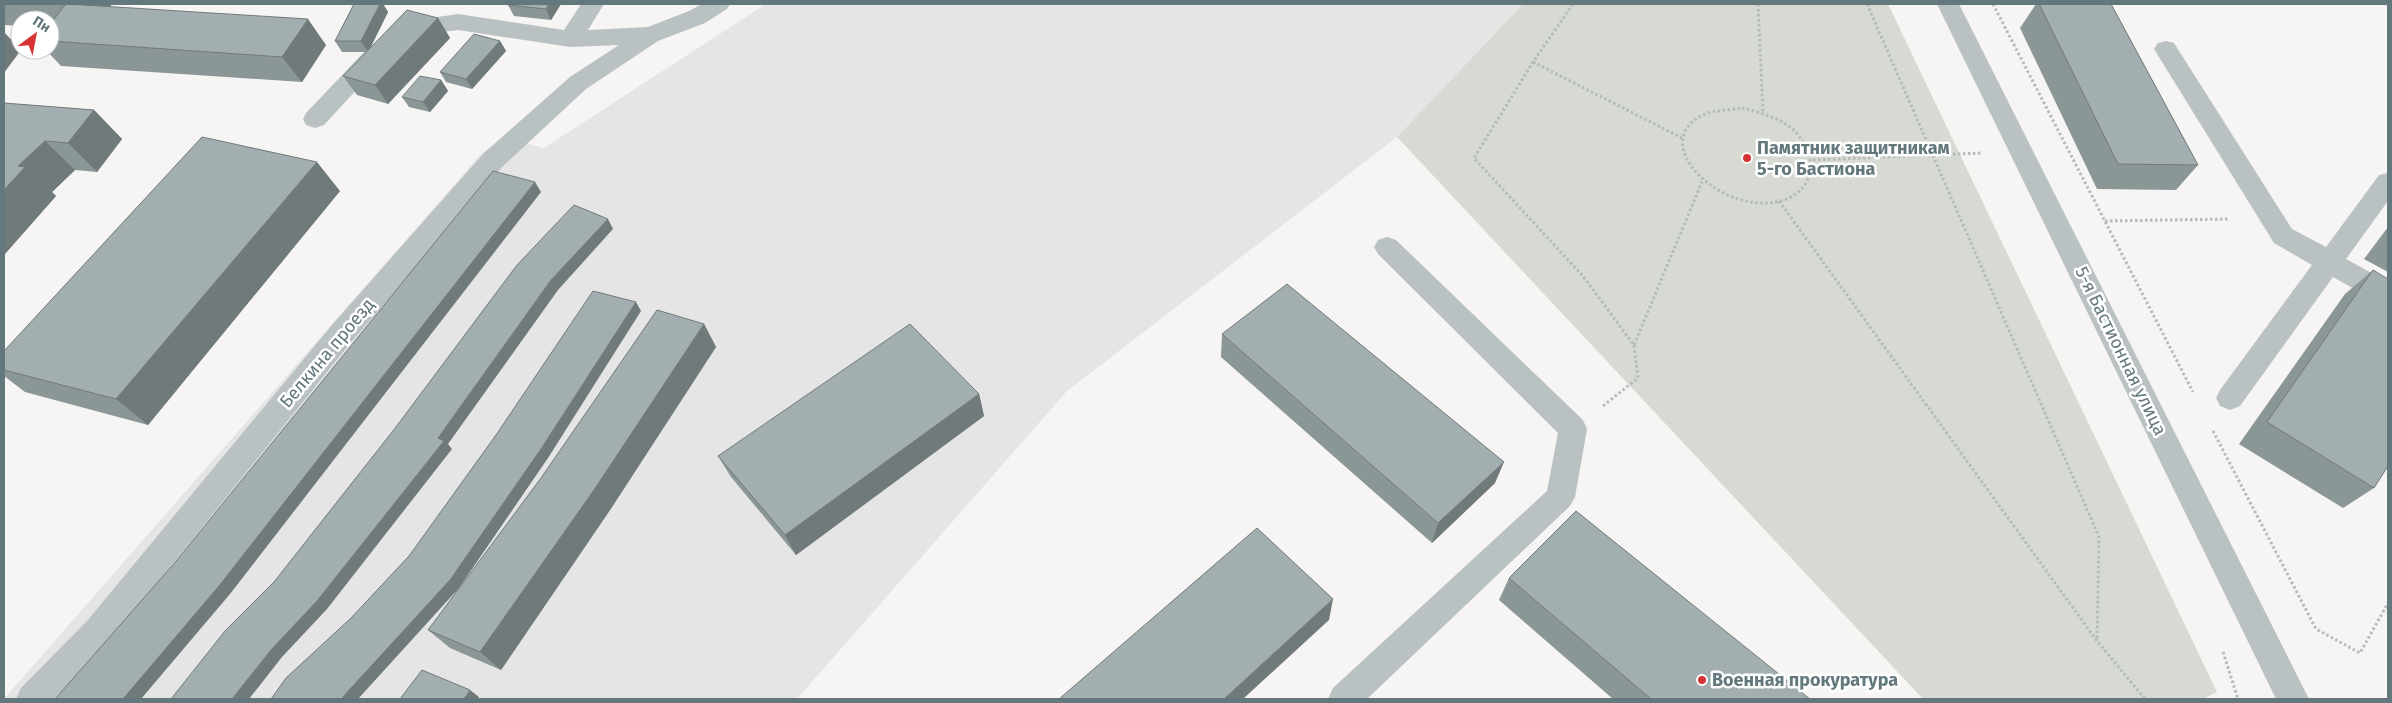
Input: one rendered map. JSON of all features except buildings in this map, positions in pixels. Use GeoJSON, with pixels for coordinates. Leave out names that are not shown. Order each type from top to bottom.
{"type":"FeatureCollection","features":[{"type":"Feature","properties":{"kind":"street"},"geometry":{"type":"LineString","coordinates":[[570,39],[593,4]]}},
{"type":"Feature","properties":{"kind":"street","name":"Белкина проезд"},"geometry":{"type":"LineString","coordinates":[[32,699],[98,632],[342,333],[493,160],[578,82],[650,35],[697,17],[719,4]]}},
{"type":"Feature","properties":{"kind":"street","name":"5-я Бастионная улица"},"geometry":{"type":"LineString","coordinates":[[1948,4],[2289,689]]}},
{"type":"Feature","properties":{"kind":"street","name":"Белкина проезд"},"geometry":{"type":"LineString","coordinates":[[315,119],[399,29],[463,13],[570,39],[650,35]]}},
{"type":"Feature","properties":{"kind":"street"},"geometry":{"type":"LineString","coordinates":[[2166,49],[2283,236],[2388,295]]}},
{"type":"Feature","properties":{"kind":"street"},"geometry":{"type":"LineString","coordinates":[[2230,398],[2388,182]]}},
{"type":"Feature","properties":{"kind":"street"},"geometry":{"type":"LineString","coordinates":[[1344,699],[1560,497],[1573,429],[1387,247]]}},
{"type":"Feature","properties":{"kind":"street"},"geometry":{"type":"LineString","coordinates":[[2289,689],[2314,699]]}},
{"type":"Feature","properties":{"kind":"path"},"geometry":{"type":"LineString","coordinates":[[1574,4],[1533,62],[1474,158],[1582,275],[1634,345]]}},
{"type":"Feature","properties":{"kind":"path"},"geometry":{"type":"LineString","coordinates":[[1758,4],[1763,113]]}},
{"type":"Feature","properties":{"kind":"path"},"geometry":{"type":"LineString","coordinates":[[1866,4],[2100,537],[2097,642]]}},
{"type":"Feature","properties":{"kind":"path"},"geometry":{"type":"LineString","coordinates":[[1993,4],[2197,400]]}},
{"type":"Feature","properties":{"kind":"path"},"geometry":{"type":"LineString","coordinates":[[1533,62],[1682,138]]}},
{"type":"Feature","properties":{"kind":"path"},"geometry":{"type":"LineString","coordinates":[[1742,108],[1763,113],[1781,121],[1796,133],[1807,146],[1813,160],[1812,174],[1806,186],[1794,195],[1779,201],[1760,203],[1739,200],[1719,193],[1702,182],[1690,168],[1683,153],[1682,138],[1689,124],[1702,114],[1720,109],[1742,108]]}},
{"type":"Feature","properties":{"kind":"path"},"geometry":{"type":"LineString","coordinates":[[1813,160],[1991,153]]}},
{"type":"Feature","properties":{"kind":"path"},"geometry":{"type":"LineString","coordinates":[[1573,429],[1638,378],[1634,345],[1702,182]]}},
{"type":"Feature","properties":{"kind":"path"},"geometry":{"type":"LineString","coordinates":[[1779,201],[2097,642],[2145,699]]}},
{"type":"Feature","properties":{"kind":"path"},"geometry":{"type":"LineString","coordinates":[[2105,221],[2272,218]]}},
{"type":"Feature","properties":{"kind":"path"},"geometry":{"type":"LineString","coordinates":[[2211,426],[2316,629],[2360,653],[2388,602]]}},
{"type":"Feature","properties":{"kind":"shaded area"},"geometry":{"type":"Polygon","coordinates":[[[766,4],[1523,4],[1397,137],[1067,391],[797,699],[4,699],[480,155],[504,137],[544,148],[766,4]]]}},
{"type":"Feature","properties":{"kind":"shaded area"},"geometry":{"type":"Polygon","coordinates":[[[1523,4],[1888,4],[2217,692],[2203,699],[1923,699],[1397,137],[1523,4]]]}},
{"type":"Feature","properties":{"kind":"place","name":"Памятник защитникам 5-го Бастиона"},"geometry":{"type":"Point","coordinates":[1747,158]}},
{"type":"Feature","properties":{"kind":"place","name":"Военная прокуратура"},"geometry":{"type":"Point","coordinates":[1702,680]}}]}
